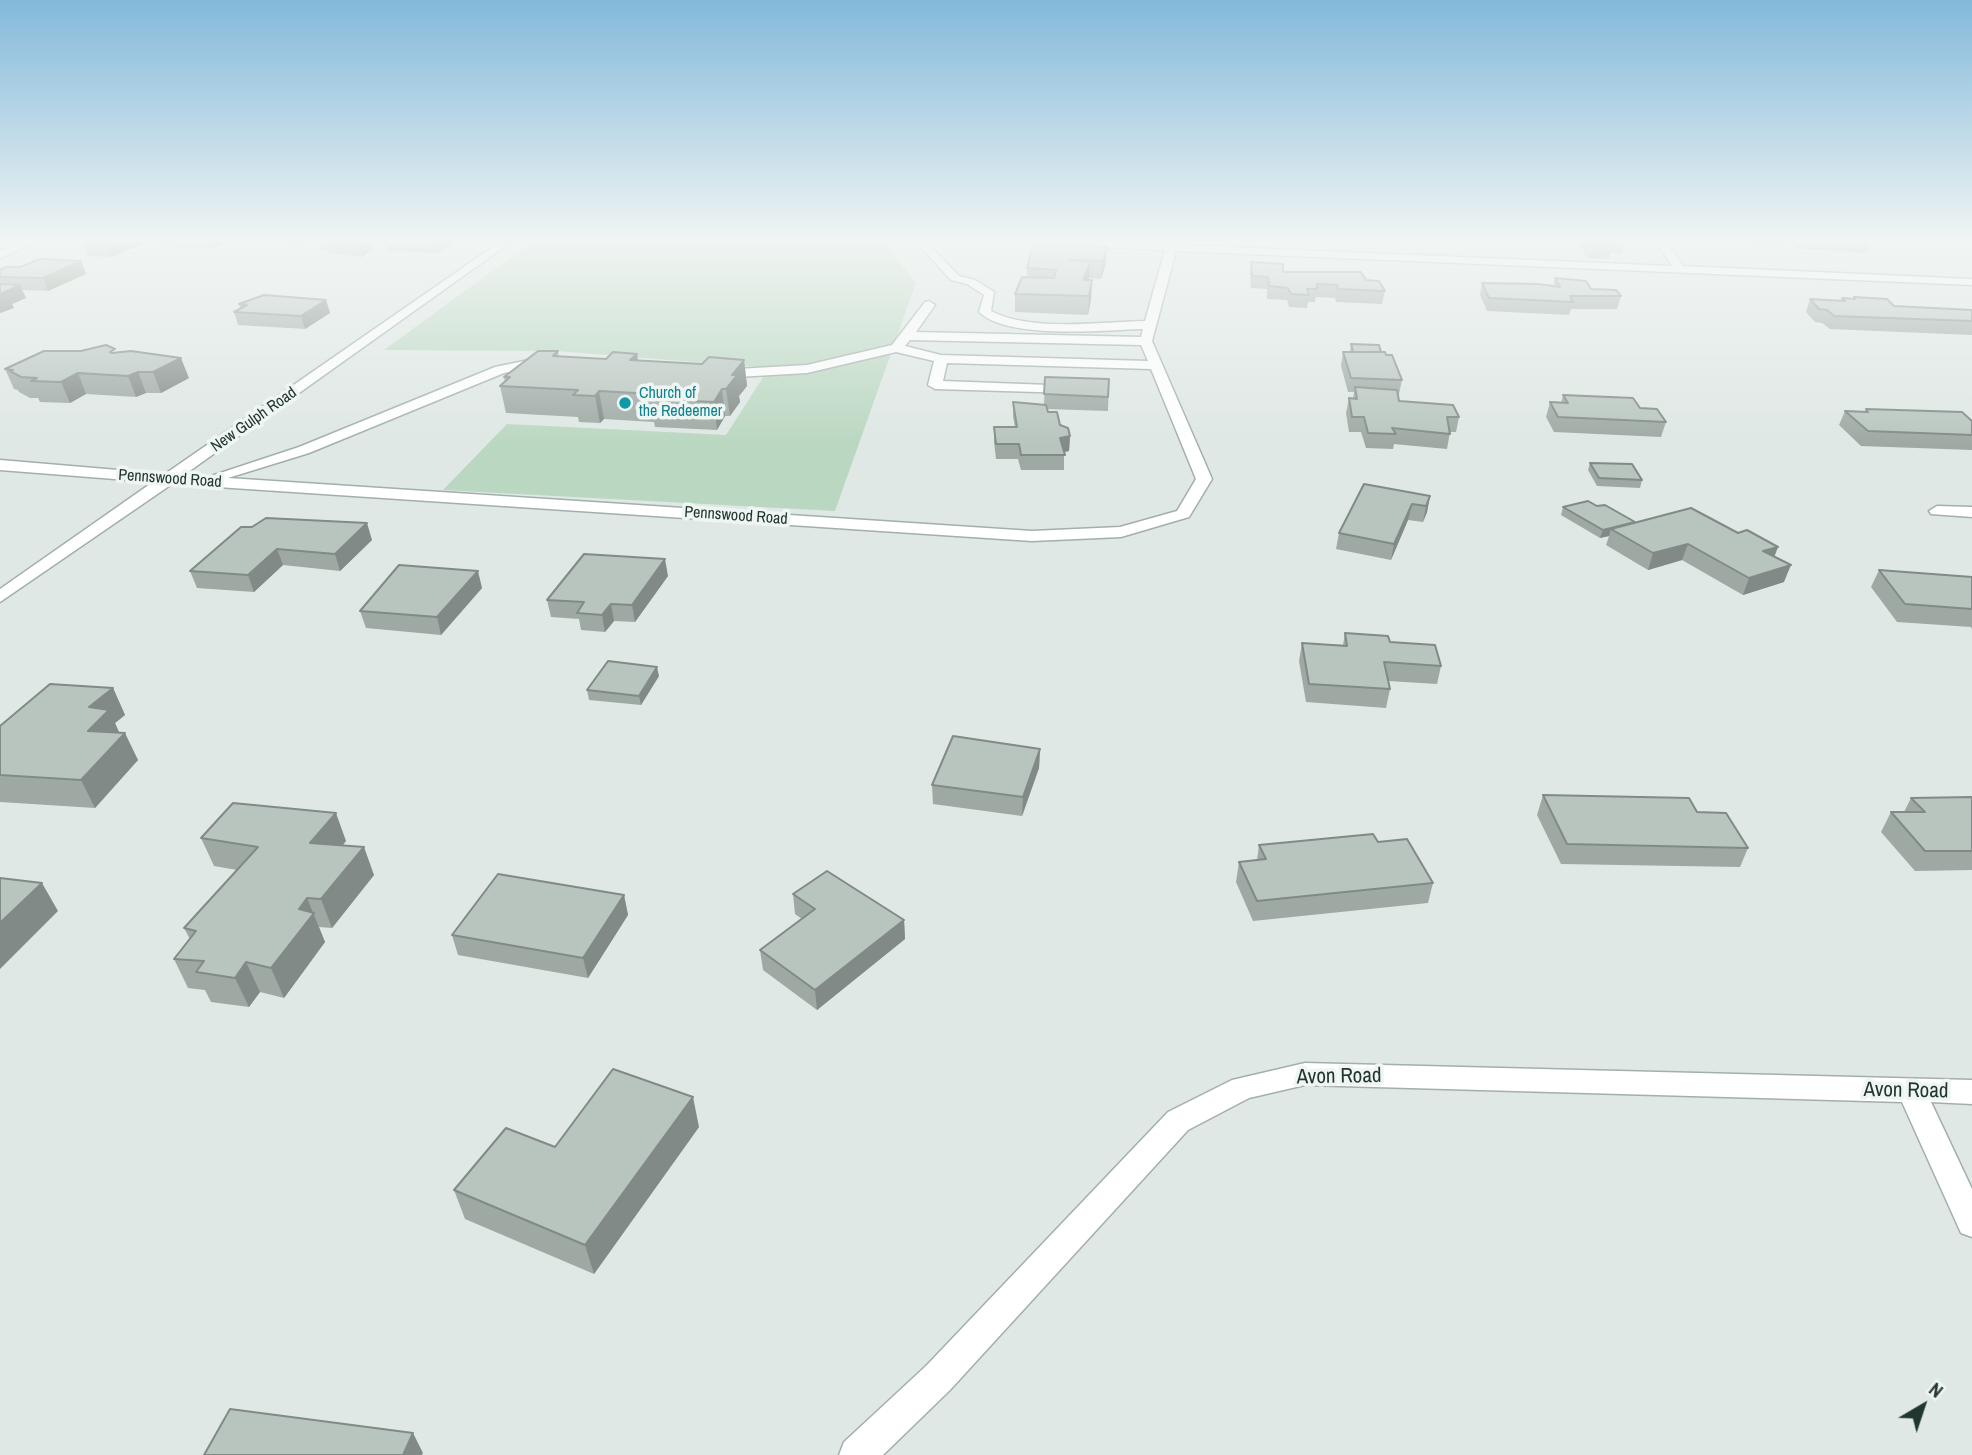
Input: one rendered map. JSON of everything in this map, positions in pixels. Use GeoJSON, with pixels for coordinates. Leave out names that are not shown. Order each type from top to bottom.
{"type":"FeatureCollection","features":[{"type":"Feature","properties":{"kind":"street","name":"New Gulph Road"},"geometry":{"type":"LineString","coordinates":[[0,597],[410,310]]}},
{"type":"Feature","properties":{"kind":"street"},"geometry":{"type":"LineString","coordinates":[[896,348],[926,310]]}},
{"type":"Feature","properties":{"kind":"street"},"geometry":{"type":"LineString","coordinates":[[986,310],[998,321],[1024,325],[1148,333]]}},
{"type":"Feature","properties":{"kind":"street"},"geometry":{"type":"LineString","coordinates":[[1148,333],[1154,310]]}},
{"type":"Feature","properties":{"kind":"street","name":"Pennswood Road"},"geometry":{"type":"LineString","coordinates":[[0,465],[169,480],[1032,536],[1121,532],[1183,514],[1204,479],[1156,365],[1148,333]]}},
{"type":"Feature","properties":{"kind":"street"},"geometry":{"type":"LineString","coordinates":[[907,336],[1148,333]]}},
{"type":"Feature","properties":{"kind":"street"},"geometry":{"type":"LineString","coordinates":[[706,372],[764,373],[807,369],[896,348],[941,359],[1156,365]]}},
{"type":"Feature","properties":{"kind":"street"},"geometry":{"type":"LineString","coordinates":[[202,482],[304,450],[500,370],[525,363],[565,359]]}},
{"type":"Feature","properties":{"kind":"street"},"geometry":{"type":"LineString","coordinates":[[941,359],[935,384],[1082,390]]}},
{"type":"Feature","properties":{"kind":"street"},"geometry":{"type":"LineString","coordinates":[[1937,511],[1972,512]]}},
{"type":"Feature","properties":{"kind":"street","name":"Avon Road"},"geometry":{"type":"LineString","coordinates":[[858,1455],[937,1378],[1178,1121],[1242,1088],[1305,1074],[1972,1092]]}},
{"type":"Feature","properties":{"kind":"street"},"geometry":{"type":"LineString","coordinates":[[1912,1092],[1972,1223]]}},
{"type":"Feature","properties":{"kind":"green space"},"geometry":{"type":"Polygon","coordinates":[[[439,310],[906,310],[835,511],[443,490],[507,424],[726,435],[769,368],[557,351],[384,350],[439,310]]]}},
{"type":"Feature","properties":{"kind":"building"},"geometry":{"type":"Polygon","coordinates":[[[238,310],[311,310],[301,316],[234,312],[238,310]]]}},
{"type":"Feature","properties":{"kind":"building"},"geometry":{"type":"Polygon","coordinates":[[[1827,310],[1972,310],[1972,321],[1834,316],[1827,310]]]}},
{"type":"Feature","properties":{"kind":"building"},"geometry":{"type":"Polygon","coordinates":[[[1351,344],[1379,345],[1381,352],[1353,352],[1351,344]]]}},
{"type":"Feature","properties":{"kind":"building"},"geometry":{"type":"Polygon","coordinates":[[[106,345],[115,349],[110,352],[112,353],[131,351],[181,358],[153,372],[138,372],[128,376],[78,373],[61,382],[31,381],[37,378],[21,377],[10,371],[13,370],[5,369],[44,351],[81,351],[106,345]]]}},
{"type":"Feature","properties":{"kind":"building"},"geometry":{"type":"Polygon","coordinates":[[[538,351],[558,351],[553,356],[606,359],[613,352],[637,354],[630,360],[702,364],[709,357],[744,360],[732,375],[737,375],[726,389],[722,389],[714,402],[651,399],[654,394],[599,391],[595,396],[573,395],[578,390],[500,386],[510,377],[504,377],[538,351]]]}},
{"type":"Feature","properties":{"kind":"building"},"geometry":{"type":"Polygon","coordinates":[[[1343,352],[1385,352],[1386,355],[1392,355],[1402,380],[1351,378],[1343,352]]]}},
{"type":"Feature","properties":{"kind":"building"},"geometry":{"type":"Polygon","coordinates":[[[1045,377],[1109,379],[1108,397],[1044,394],[1045,377]]]}},
{"type":"Feature","properties":{"kind":"building"},"geometry":{"type":"Polygon","coordinates":[[[1355,387],[1397,390],[1399,401],[1453,405],[1459,417],[1447,417],[1450,434],[1392,428],[1396,434],[1368,433],[1364,417],[1352,417],[1349,398],[1357,399],[1355,387]]]}},
{"type":"Feature","properties":{"kind":"building"},"geometry":{"type":"Polygon","coordinates":[[[1563,395],[1633,398],[1640,408],[1657,409],[1666,422],[1558,417],[1550,402],[1568,403],[1563,395]]]}},
{"type":"Feature","properties":{"kind":"building"},"geometry":{"type":"Polygon","coordinates":[[[1013,402],[1046,405],[1048,412],[1057,412],[1060,425],[1068,428],[1070,436],[1060,438],[1065,455],[1021,455],[1019,444],[996,444],[994,427],[1017,427],[1013,402]]]}},
{"type":"Feature","properties":{"kind":"building"},"geometry":{"type":"Polygon","coordinates":[[[1866,409],[1962,412],[1972,421],[1972,435],[1868,431],[1845,411],[1868,412],[1866,409]]]}},
{"type":"Feature","properties":{"kind":"building"},"geometry":{"type":"Polygon","coordinates":[[[1590,463],[1632,464],[1642,480],[1599,478],[1590,463]]]}},
{"type":"Feature","properties":{"kind":"building"},"geometry":{"type":"Polygon","coordinates":[[[1364,484],[1430,496],[1426,506],[1412,504],[1394,544],[1339,533],[1364,484]]]}},
{"type":"Feature","properties":{"kind":"building"},"geometry":{"type":"Polygon","coordinates":[[[1588,501],[1597,506],[1605,505],[1635,522],[1603,530],[1563,507],[1588,501]]]}},
{"type":"Feature","properties":{"kind":"building"},"geometry":{"type":"Polygon","coordinates":[[[1691,508],[1738,533],[1747,530],[1778,547],[1763,551],[1791,565],[1749,578],[1688,544],[1653,553],[1611,529],[1691,508]]]}},
{"type":"Feature","properties":{"kind":"building"},"geometry":{"type":"Polygon","coordinates":[[[266,518],[367,523],[335,554],[277,549],[248,575],[190,571],[241,527],[252,527],[266,518]]]}},
{"type":"Feature","properties":{"kind":"building"},"geometry":{"type":"Polygon","coordinates":[[[584,554],[665,559],[632,605],[611,604],[602,615],[577,613],[584,602],[547,600],[584,554]]]}},
{"type":"Feature","properties":{"kind":"building"},"geometry":{"type":"Polygon","coordinates":[[[399,565],[478,571],[437,617],[360,611],[399,565]]]}},
{"type":"Feature","properties":{"kind":"building"},"geometry":{"type":"Polygon","coordinates":[[[1879,570],[1972,577],[1972,609],[1905,604],[1879,570]]]}},
{"type":"Feature","properties":{"kind":"building"},"geometry":{"type":"Polygon","coordinates":[[[1345,633],[1388,636],[1390,642],[1435,645],[1441,666],[1384,662],[1390,689],[1309,684],[1302,643],[1347,646],[1345,633]]]}},
{"type":"Feature","properties":{"kind":"building"},"geometry":{"type":"Polygon","coordinates":[[[608,661],[657,667],[639,696],[587,690],[608,661]]]}},
{"type":"Feature","properties":{"kind":"building"},"geometry":{"type":"Polygon","coordinates":[[[50,684],[113,688],[89,707],[109,710],[88,731],[125,733],[81,780],[0,775],[0,726],[50,684]]]}},
{"type":"Feature","properties":{"kind":"building"},"geometry":{"type":"Polygon","coordinates":[[[953,736],[1040,749],[1023,797],[932,785],[953,736]]]}},
{"type":"Feature","properties":{"kind":"building"},"geometry":{"type":"Polygon","coordinates":[[[1543,795],[1689,798],[1697,812],[1726,813],[1748,848],[1567,844],[1543,795]]]}},
{"type":"Feature","properties":{"kind":"building"},"geometry":{"type":"Polygon","coordinates":[[[1972,797],[1972,851],[1925,851],[1891,812],[1925,812],[1911,798],[1972,797]]]}},
{"type":"Feature","properties":{"kind":"building"},"geometry":{"type":"Polygon","coordinates":[[[233,803],[336,813],[310,843],[364,847],[321,899],[307,898],[299,909],[314,913],[271,968],[246,962],[235,978],[196,972],[204,961],[174,959],[196,931],[184,928],[258,847],[201,838],[233,803]]]}},
{"type":"Feature","properties":{"kind":"building"},"geometry":{"type":"Polygon","coordinates":[[[1373,834],[1378,842],[1407,839],[1433,883],[1257,901],[1239,862],[1266,859],[1259,845],[1373,834]]]}},
{"type":"Feature","properties":{"kind":"building"},"geometry":{"type":"Polygon","coordinates":[[[827,871],[904,920],[815,990],[760,950],[815,909],[793,894],[827,871]]]}},
{"type":"Feature","properties":{"kind":"building"},"geometry":{"type":"Polygon","coordinates":[[[498,874],[624,895],[583,958],[452,935],[498,874]]]}},
{"type":"Feature","properties":{"kind":"building"},"geometry":{"type":"Polygon","coordinates":[[[0,878],[42,883],[0,923],[0,878]]]}},
{"type":"Feature","properties":{"kind":"building"},"geometry":{"type":"Polygon","coordinates":[[[613,1069],[693,1097],[585,1245],[454,1190],[506,1128],[555,1147],[613,1069]]]}},
{"type":"Feature","properties":{"kind":"building"},"geometry":{"type":"Polygon","coordinates":[[[230,1409],[413,1433],[403,1455],[204,1455],[230,1409]]]}},
{"type":"Feature","properties":{"kind":"place","name":"Church of the Redeemer"},"geometry":{"type":"Point","coordinates":[625,403]}}]}
